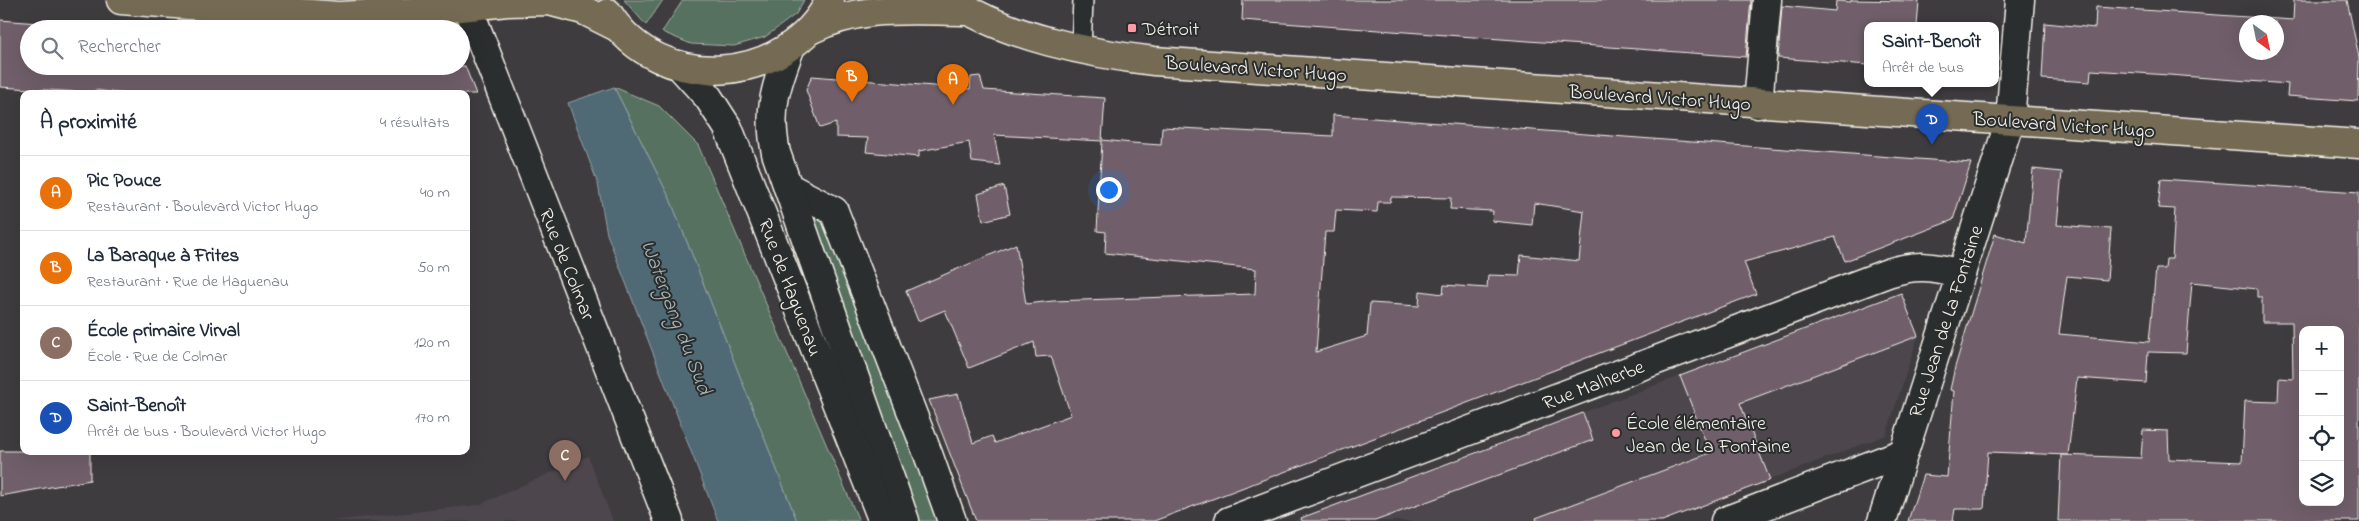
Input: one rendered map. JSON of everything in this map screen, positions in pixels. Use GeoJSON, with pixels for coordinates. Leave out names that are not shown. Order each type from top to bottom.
{"type":"FeatureCollection","features":[{"type":"Feature","properties":{"kind":"main road"},"geometry":{"type":"LineString","coordinates":[[120,0],[339,16],[391,14],[507,2],[548,1],[583,10],[619,28]]}},
{"type":"Feature","properties":{"kind":"main road"},"geometry":{"type":"LineString","coordinates":[[600,0],[619,28]]}},
{"type":"Feature","properties":{"kind":"main road"},"geometry":{"type":"LineString","coordinates":[[800,38],[830,0]]}},
{"type":"Feature","properties":{"kind":"main road","name":"Boulevard Victor Hugo"},"geometry":{"type":"LineString","coordinates":[[619,28],[652,54],[678,65],[718,71],[744,68],[768,59],[800,38],[838,18],[880,10],[960,6],[1006,26],[1081,49],[1154,61],[2359,144]]}},
{"type":"Feature","properties":{"kind":"street"},"geometry":{"type":"LineString","coordinates":[[1758,104],[1767,0]]}},
{"type":"Feature","properties":{"kind":"street","name":"Rue Jean de La Fontaine"},"geometry":{"type":"LineString","coordinates":[[1882,521],[2010,120],[2020,0]]}},
{"type":"Feature","properties":{"kind":"street","name":"Rue de Colmar"},"geometry":{"type":"LineString","coordinates":[[468,7],[669,521]]}},
{"type":"Feature","properties":{"kind":"street","name":"Rue de Haguenau"},"geometry":{"type":"LineString","coordinates":[[800,38],[775,92],[771,116],[776,153],[905,521]]}},
{"type":"Feature","properties":{"kind":"street","name":"Rue de Haguenau"},"geometry":{"type":"LineString","coordinates":[[678,65],[708,97],[728,128],[883,521]]}},
{"type":"Feature","properties":{"kind":"street"},"geometry":{"type":"LineString","coordinates":[[788,187],[834,210],[952,521]]}},
{"type":"Feature","properties":{"kind":"street","name":"Rue Malherbe"},"geometry":{"type":"LineString","coordinates":[[1229,521],[1888,273],[1907,267],[1924,266],[1961,274]]}},
{"type":"Feature","properties":{"kind":"street"},"geometry":{"type":"LineString","coordinates":[[1725,521],[1903,453]]}},
{"type":"Feature","properties":{"kind":"lane"},"geometry":{"type":"LineString","coordinates":[[1081,49],[1083,0]]}},
{"type":"Feature","properties":{"kind":"shaded area"},"geometry":{"type":"Polygon","coordinates":[[[1901,293],[1918,336],[1886,435],[1662,521],[1294,521],[1901,293]]]}},
{"type":"Feature","properties":{"kind":"shaded area"},"geometry":{"type":"Polygon","coordinates":[[[588,456],[613,521],[330,521],[479,505],[588,456]]]}},
{"type":"Feature","properties":{"kind":"green space"},"geometry":{"type":"Polygon","coordinates":[[[624,0],[663,0],[646,25],[624,0]]]}},
{"type":"Feature","properties":{"kind":"green space"},"geometry":{"type":"Polygon","coordinates":[[[683,0],[804,0],[796,14],[765,37],[734,46],[691,44],[662,32],[683,0]]]}},
{"type":"Feature","properties":{"kind":"green space"},"geometry":{"type":"Polygon","coordinates":[[[614,87],[659,106],[698,145],[859,521],[797,521],[670,199],[614,87]]]}},
{"type":"Feature","properties":{"kind":"green space"},"geometry":{"type":"Polygon","coordinates":[[[810,212],[824,220],[920,460],[938,521],[920,521],[810,212]]]}},
{"type":"Feature","properties":{"kind":"water","name":"Watergang du Sud"},"geometry":{"type":"Polygon","coordinates":[[[614,87],[670,199],[797,521],[718,521],[607,234],[598,184],[568,103],[614,87]]]}},
{"type":"Feature","properties":{"kind":"building"},"geometry":{"type":"Polygon","coordinates":[[[1243,0],[1751,0],[1746,57],[1242,20],[1243,0]]]}},
{"type":"Feature","properties":{"kind":"building"},"geometry":{"type":"Polygon","coordinates":[[[1851,0],[1919,1],[1917,22],[1864,22],[1864,65],[1778,58],[1782,6],[1835,11],[1836,1],[1851,2],[1851,0]]]}},
{"type":"Feature","properties":{"kind":"building"},"geometry":{"type":"Polygon","coordinates":[[[2294,0],[2347,0],[2359,57],[2358,101],[2287,96],[2288,84],[2169,75],[2091,70],[2090,82],[2042,79],[2045,23],[2095,28],[2096,7],[2239,16],[2239,60],[2284,60],[2284,19],[2293,20],[2294,0]]]}},
{"type":"Feature","properties":{"kind":"building"},"geometry":{"type":"Polygon","coordinates":[[[0,20],[20,22],[20,75],[469,75],[476,94],[470,94],[470,90],[48,90],[0,87],[0,20]]]}},
{"type":"Feature","properties":{"kind":"building"},"geometry":{"type":"Polygon","coordinates":[[[812,76],[970,89],[971,77],[980,76],[984,90],[1105,98],[1102,140],[1161,145],[1162,127],[1333,136],[1333,115],[1971,163],[1953,220],[1845,261],[1835,237],[1744,262],[1756,294],[1154,521],[976,521],[929,400],[958,394],[973,443],[992,436],[995,443],[1071,415],[1051,356],[1036,357],[1034,342],[969,368],[945,310],[918,321],[906,291],[1016,244],[1026,304],[1053,301],[1255,294],[1256,269],[1105,253],[1106,232],[1097,231],[1102,141],[994,135],[1000,165],[972,162],[969,142],[919,151],[919,157],[866,152],[868,138],[836,137],[836,123],[820,128],[806,90],[812,76]],[[1391,197],[1390,202],[1378,202],[1377,212],[1336,210],[1334,232],[1325,232],[1316,352],[1367,336],[1370,303],[1419,306],[1420,291],[1443,294],[1444,285],[1487,288],[1488,275],[1519,276],[1521,255],[1579,261],[1584,211],[1534,203],[1532,225],[1492,221],[1493,211],[1450,209],[1451,198],[1391,197]]]}},
{"type":"Feature","properties":{"kind":"building"},"geometry":{"type":"Polygon","coordinates":[[[2033,169],[2062,172],[2057,225],[2111,229],[2107,280],[2067,276],[2059,334],[2149,342],[2156,269],[2165,269],[2166,259],[2172,259],[2175,209],[2158,208],[2161,179],[2359,192],[2359,521],[2058,521],[2061,455],[2141,458],[2143,430],[2168,431],[2169,459],[2242,462],[2245,401],[2278,402],[2279,378],[2293,379],[2292,322],[2262,322],[2262,297],[2257,297],[2257,289],[2192,282],[2186,353],[2148,352],[2146,383],[2077,378],[2068,455],[1988,452],[1984,509],[1955,509],[1953,521],[1908,521],[1923,475],[1947,477],[1954,391],[1950,390],[1955,367],[1995,234],[2026,243],[2033,169]]]}},
{"type":"Feature","properties":{"kind":"building"},"geometry":{"type":"Polygon","coordinates":[[[1004,186],[1010,214],[983,221],[978,194],[1004,186]]]}},
{"type":"Feature","properties":{"kind":"building"},"geometry":{"type":"Polygon","coordinates":[[[1901,293],[1918,336],[1740,403],[1770,480],[1662,521],[1537,521],[1536,518],[1710,453],[1680,376],[1901,293]]]}},
{"type":"Feature","properties":{"kind":"building"},"geometry":{"type":"Polygon","coordinates":[[[1583,413],[1593,440],[1375,521],[1302,521],[1301,518],[1583,413]]]}},
{"type":"Feature","properties":{"kind":"building"},"geometry":{"type":"Polygon","coordinates":[[[0,451],[20,451],[20,455],[90,455],[90,480],[0,496],[0,451]]]}},
{"type":"Feature","properties":{"kind":"place","name":"Détroit"},"geometry":{"type":"Point","coordinates":[1132,28]}},
{"type":"Feature","properties":{"kind":"place","name":"La Baraque à Frites"},"geometry":{"type":"Point","coordinates":[852,102]}},
{"type":"Feature","properties":{"kind":"place","name":"Pic Pouce"},"geometry":{"type":"Point","coordinates":[953,105]}},
{"type":"Feature","properties":{"kind":"place","name":"Saint-Benoît"},"geometry":{"type":"Point","coordinates":[1932,145]}},
{"type":"Feature","properties":{"kind":"place","name":"École élémentaire Jean de La Fontaine"},"geometry":{"type":"Point","coordinates":[1616,433]}},
{"type":"Feature","properties":{"kind":"place","name":"École primaire Virval"},"geometry":{"type":"Point","coordinates":[565,481]}}]}
